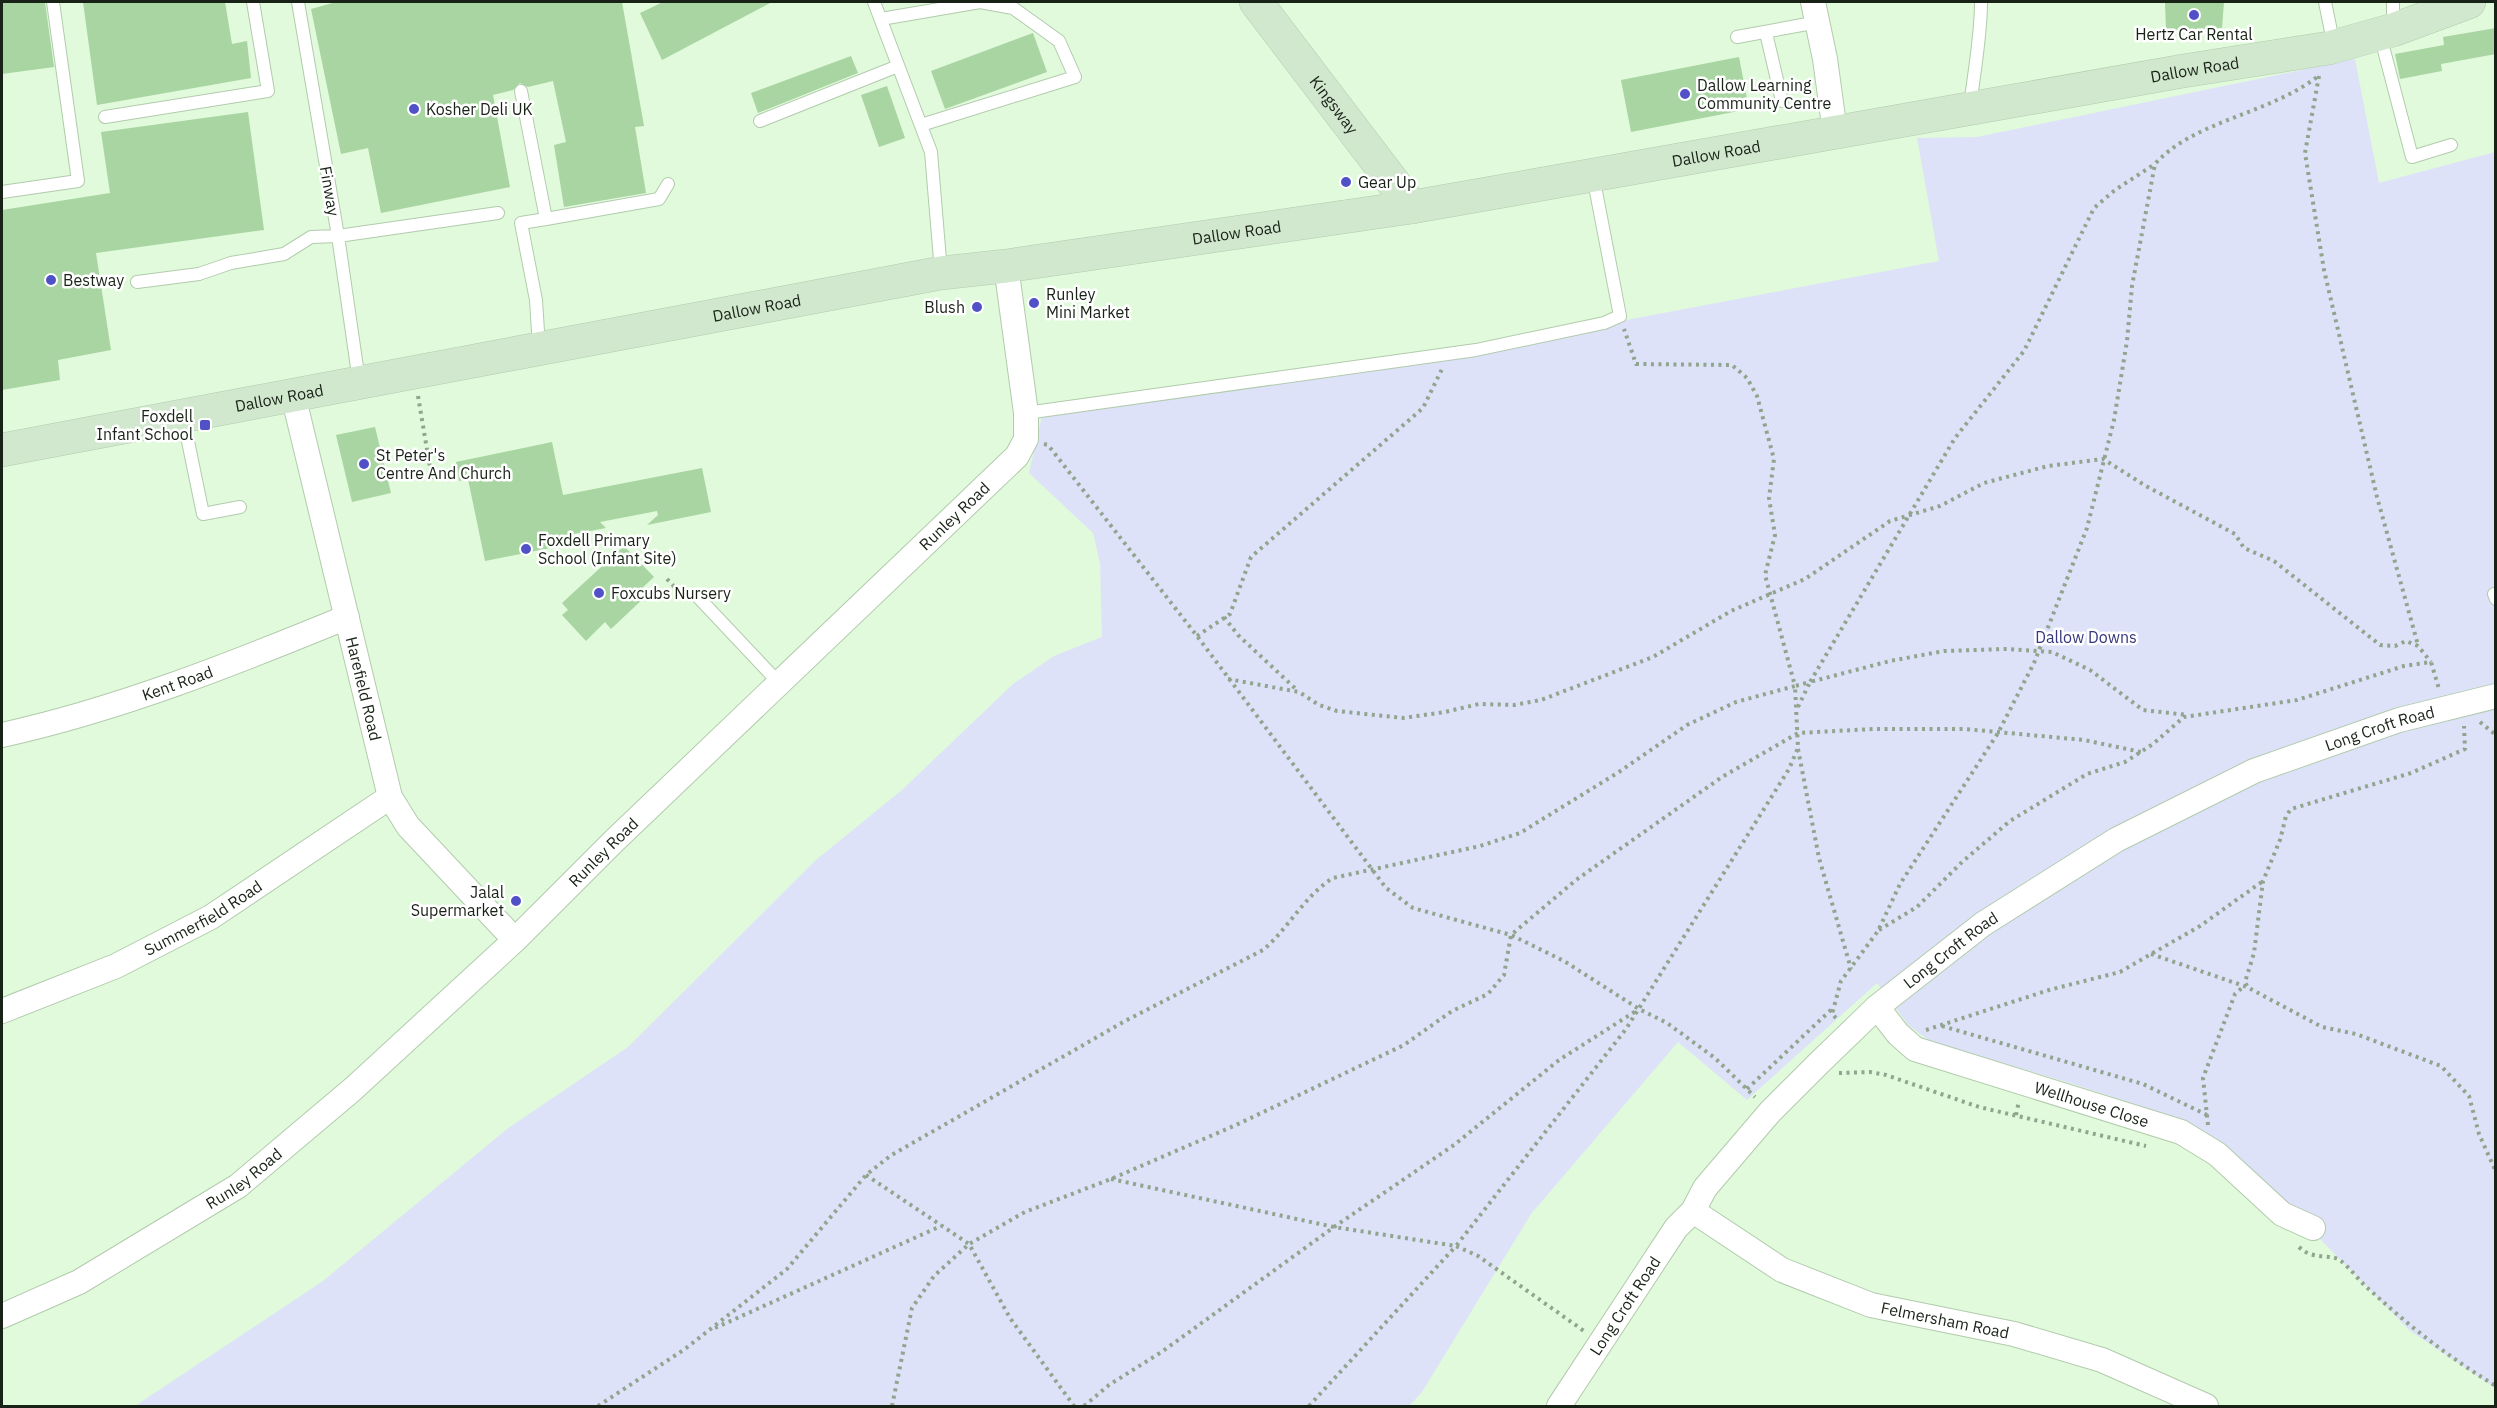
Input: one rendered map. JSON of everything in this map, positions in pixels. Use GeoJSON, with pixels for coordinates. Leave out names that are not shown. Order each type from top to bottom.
{"type":"FeatureCollection","features":[{"type":"Feature","properties":{"kind":"street","name":"Kingsway"},"geometry":{"type":"LineString","coordinates":[[1256,2],[1412,207]]}},
{"type":"Feature","properties":{"kind":"street","name":"Dallow Road"},"geometry":{"type":"LineString","coordinates":[[2,450],[412,372],[507,363],[539,349],[941,273],[1006,266],[1412,207],[1970,108],[2334,47],[2388,22],[2469,2]]}},
{"type":"Feature","properties":{"kind":"street"},"geometry":{"type":"LineString","coordinates":[[1815,12],[1835,132]]}},
{"type":"Feature","properties":{"kind":"street"},"geometry":{"type":"LineString","coordinates":[[1006,266],[1026,413],[1026,439]]}},
{"type":"Feature","properties":{"kind":"street","name":"Harefield Road"},"geometry":{"type":"LineString","coordinates":[[292,395],[390,797],[408,826],[515,940]]}},
{"type":"Feature","properties":{"kind":"street","name":"Runley Road"},"geometry":{"type":"LineString","coordinates":[[2,1316],[79,1282],[238,1186],[353,1089],[515,940],[615,840],[1017,456],[1026,439]]}},
{"type":"Feature","properties":{"kind":"street","name":"Kent Road"},"geometry":{"type":"LineString","coordinates":[[2,735],[74,718],[246,658],[347,617]]}},
{"type":"Feature","properties":{"kind":"street","name":"Long Croft Road"},"geometry":{"type":"LineString","coordinates":[[1559,1407],[1676,1228],[1693,1211],[1705,1188],[1770,1112],[1884,1016],[1983,924],[2116,840],[2254,771],[2399,720],[2496,696]]}},
{"type":"Feature","properties":{"kind":"street","name":"Summerfield Road"},"geometry":{"type":"LineString","coordinates":[[2,1011],[116,966],[211,917],[390,797]]}},
{"type":"Feature","properties":{"kind":"street","name":"Wellhouse Close"},"geometry":{"type":"LineString","coordinates":[[1884,1016],[1915,1050],[2181,1132],[2217,1154],[2302,1230]]}},
{"type":"Feature","properties":{"kind":"street","name":"Felmersham Road"},"geometry":{"type":"LineString","coordinates":[[1693,1211],[1782,1270],[1871,1305],[2014,1334],[2102,1360],[2206,1407]]}},
{"type":"Feature","properties":{"kind":"lane"},"geometry":{"type":"LineString","coordinates":[[2,192],[78,182],[53,2]]}},
{"type":"Feature","properties":{"kind":"lane"},"geometry":{"type":"LineString","coordinates":[[105,117],[268,92],[253,2]]}},
{"type":"Feature","properties":{"kind":"lane","name":"Finway"},"geometry":{"type":"LineString","coordinates":[[298,2],[338,236],[359,382]]}},
{"type":"Feature","properties":{"kind":"lane"},"geometry":{"type":"LineString","coordinates":[[874,2],[931,152],[941,273]]}},
{"type":"Feature","properties":{"kind":"lane"},"geometry":{"type":"LineString","coordinates":[[881,19],[980,2],[1013,8],[1059,40],[1076,77],[921,125]]}},
{"type":"Feature","properties":{"kind":"lane"},"geometry":{"type":"LineString","coordinates":[[1970,108],[1975,62],[1980,44],[1981,2]]}},
{"type":"Feature","properties":{"kind":"lane"},"geometry":{"type":"LineString","coordinates":[[2325,2],[2334,47]]}},
{"type":"Feature","properties":{"kind":"lane"},"geometry":{"type":"LineString","coordinates":[[1737,37],[1766,33],[1815,12]]}},
{"type":"Feature","properties":{"kind":"lane"},"geometry":{"type":"LineString","coordinates":[[2388,22],[2412,157],[2451,145]]}},
{"type":"Feature","properties":{"kind":"lane"},"geometry":{"type":"LineString","coordinates":[[1766,33],[1782,101]]}},
{"type":"Feature","properties":{"kind":"lane"},"geometry":{"type":"LineString","coordinates":[[760,121],[898,66]]}},
{"type":"Feature","properties":{"kind":"lane"},"geometry":{"type":"LineString","coordinates":[[521,91],[546,219]]}},
{"type":"Feature","properties":{"kind":"lane"},"geometry":{"type":"LineString","coordinates":[[1026,413],[1451,353],[1604,322],[1620,316],[1593,175]]}},
{"type":"Feature","properties":{"kind":"lane"},"geometry":{"type":"LineString","coordinates":[[539,349],[536,300],[521,223],[659,199],[668,184]]}},
{"type":"Feature","properties":{"kind":"lane"},"geometry":{"type":"LineString","coordinates":[[137,282],[199,274],[231,263],[284,254],[311,237],[338,236],[498,213]]}},
{"type":"Feature","properties":{"kind":"lane"},"geometry":{"type":"LineString","coordinates":[[182,416],[203,514],[240,507]]}},
{"type":"Feature","properties":{"kind":"lane"},"geometry":{"type":"LineString","coordinates":[[698,597],[780,684]]}},
{"type":"Feature","properties":{"kind":"path"},"geometry":{"type":"LineString","coordinates":[[1798,708],[1810,682],[1955,438],[2025,351],[2094,208],[2115,190],[2155,164],[2166,151],[2235,117],[2265,108],[2297,92],[2319,75],[2305,153],[2324,270],[2377,497],[2418,646],[2431,662],[2453,707],[2465,749],[2411,773],[2291,809],[2286,816],[2280,840],[2263,880],[2254,953],[2245,982],[2247,987]]}},
{"type":"Feature","properties":{"kind":"path"},"geometry":{"type":"LineString","coordinates":[[1840,1022],[1832,1014],[1841,981],[1852,970],[1878,930],[1900,884],[1998,733],[2038,651],[2087,528],[2116,408],[2127,341],[2132,286],[2155,164]]}},
{"type":"Feature","properties":{"kind":"path"},"geometry":{"type":"LineString","coordinates":[[1620,316],[1636,364],[1732,365],[1748,378],[1757,396],[1774,459],[1769,498],[1775,535],[1765,575],[1795,686],[1798,708],[1798,748],[1819,858],[1852,970]]}},
{"type":"Feature","properties":{"kind":"path"},"geometry":{"type":"LineString","coordinates":[[1197,636],[1230,614],[1251,557],[1423,408],[1451,353]]}},
{"type":"Feature","properties":{"kind":"path"},"geometry":{"type":"LineString","coordinates":[[412,372],[432,479]]}},
{"type":"Feature","properties":{"kind":"path"},"geometry":{"type":"LineString","coordinates":[[1026,439],[1048,445],[1197,636],[1386,888],[1413,908],[1511,935],[1564,961],[1639,1009],[1667,1023],[1715,1058],[1770,1112]]}},
{"type":"Feature","properties":{"kind":"path"},"geometry":{"type":"LineString","coordinates":[[1224,617],[1238,636],[1299,692],[1319,705],[1336,711],[1403,718],[1446,712],[1479,704],[1514,705],[1541,700],[1653,657],[1731,611],[1805,579],[1890,521],[1940,506],[1984,483],[2048,466],[2103,459],[2153,490],[2235,534],[2244,548],[2274,561],[2380,645],[2395,646],[2406,641],[2418,646]]}},
{"type":"Feature","properties":{"kind":"path"},"geometry":{"type":"LineString","coordinates":[[598,1407],[685,1349],[787,1269],[866,1175],[890,1156],[1125,1021],[1263,950],[1279,937],[1320,886],[1333,878],[1374,871],[1480,846],[1520,833],[1602,783],[1687,725],[1736,702],[1890,661],[1944,651],[2007,649],[2052,652],[2090,670],[2143,710],[2208,716],[2297,700],[2404,666],[2431,662]]}},
{"type":"Feature","properties":{"kind":"path"},"geometry":{"type":"LineString","coordinates":[[1228,679],[1299,692]]}},
{"type":"Feature","properties":{"kind":"path"},"geometry":{"type":"LineString","coordinates":[[1878,930],[1917,907],[1962,862],[2010,820],[2087,774],[2125,762],[2189,716]]}},
{"type":"Feature","properties":{"kind":"path"},"geometry":{"type":"LineString","coordinates":[[892,1407],[912,1308],[934,1276],[969,1244],[1025,1212],[1111,1179],[1236,1125],[1404,1045],[1452,1011],[1488,994],[1503,975],[1511,935],[1576,880],[1722,777],[1798,733],[1873,729],[1965,729],[2084,740],[2140,752]]}},
{"type":"Feature","properties":{"kind":"path"},"geometry":{"type":"LineString","coordinates":[[1309,1407],[1456,1246],[1626,1029],[1789,769],[1798,748]]}},
{"type":"Feature","properties":{"kind":"path"},"geometry":{"type":"LineString","coordinates":[[1884,1016],[1924,1031],[2049,990],[2120,972],[2200,926],[2263,880]]}},
{"type":"Feature","properties":{"kind":"path"},"geometry":{"type":"LineString","coordinates":[[2151,954],[2247,987],[2322,1027],[2356,1034],[2441,1066],[2469,1096],[2479,1134],[2496,1172]]}},
{"type":"Feature","properties":{"kind":"path"},"geometry":{"type":"LineString","coordinates":[[2202,1145],[2208,1123],[2203,1078],[2235,994],[2240,988],[2247,987]]}},
{"type":"Feature","properties":{"kind":"path"},"geometry":{"type":"LineString","coordinates":[[1747,1089],[1834,1006]]}},
{"type":"Feature","properties":{"kind":"path"},"geometry":{"type":"LineString","coordinates":[[1084,1407],[1109,1385],[1162,1351],[1334,1227],[1454,1145],[1559,1060],[1639,1009]]}},
{"type":"Feature","properties":{"kind":"path"},"geometry":{"type":"LineString","coordinates":[[1941,1026],[2143,1084],[2207,1115]]}},
{"type":"Feature","properties":{"kind":"path"},"geometry":{"type":"LineString","coordinates":[[1850,1072],[1886,1075],[1979,1107],[2153,1147]]}},
{"type":"Feature","properties":{"kind":"path"},"geometry":{"type":"LineString","coordinates":[[866,1175],[969,1244],[1010,1318],[1074,1407]]}},
{"type":"Feature","properties":{"kind":"path"},"geometry":{"type":"LineString","coordinates":[[1111,1179],[1334,1227],[1456,1246],[1478,1256],[1601,1343]]}},
{"type":"Feature","properties":{"kind":"path"},"geometry":{"type":"LineString","coordinates":[[708,1331],[942,1226]]}},
{"type":"Feature","properties":{"kind":"path"},"geometry":{"type":"LineString","coordinates":[[2302,1230],[2313,1256],[2339,1259],[2369,1290],[2417,1330],[2466,1368],[2496,1386]]}},
{"type":"Feature","properties":{"kind":"green space","name":"Dallow Downs"},"geometry":{"type":"Polygon","coordinates":[[[2355,59],[2379,183],[2495,152],[2495,1388],[2409,1330],[2272,1190],[2221,1144],[2189,1122],[1930,1041],[1909,1026],[1877,983],[1747,1100],[1678,1042],[1531,1214],[1422,1392],[1409,1406],[135,1406],[323,1281],[507,1129],[628,1047],[816,860],[902,790],[1013,684],[1054,656],[1102,637],[1100,563],[1093,533],[1029,473],[1044,407],[1414,360],[1939,261],[1917,138],[1977,137],[2355,59]]]}},
{"type":"Feature","properties":{"kind":"building"},"geometry":{"type":"Polygon","coordinates":[[[2,2],[45,2],[54,67],[2,74],[2,2]]]}},
{"type":"Feature","properties":{"kind":"building"},"geometry":{"type":"Polygon","coordinates":[[[83,2],[225,2],[232,44],[247,41],[251,78],[97,105],[83,2]]]}},
{"type":"Feature","properties":{"kind":"building","name":"Kosher Deli UK"},"geometry":{"type":"Polygon","coordinates":[[[336,2],[622,2],[644,126],[635,127],[646,193],[564,207],[554,145],[566,142],[553,81],[528,87],[520,83],[513,90],[493,95],[510,187],[381,213],[368,148],[341,154],[311,9],[336,2]]]}},
{"type":"Feature","properties":{"kind":"building"},"geometry":{"type":"Polygon","coordinates":[[[663,2],[772,2],[662,60],[640,13],[663,2]]]}},
{"type":"Feature","properties":{"kind":"building","name":"Hertz Car Rental"},"geometry":{"type":"Polygon","coordinates":[[[2165,2],[2224,2],[2222,28],[2166,30],[2165,2]]]}},
{"type":"Feature","properties":{"kind":"building"},"geometry":{"type":"Polygon","coordinates":[[[2496,28],[2496,54],[2441,64],[2442,71],[2400,79],[2395,54],[2444,45],[2443,37],[2496,28]]]}},
{"type":"Feature","properties":{"kind":"building"},"geometry":{"type":"Polygon","coordinates":[[[1033,33],[1047,72],[945,109],[931,71],[1033,33]]]}},
{"type":"Feature","properties":{"kind":"building"},"geometry":{"type":"Polygon","coordinates":[[[851,56],[858,73],[758,113],[751,93],[851,56]]]}},
{"type":"Feature","properties":{"kind":"building","name":"Dallow Learning Community Centre"},"geometry":{"type":"Polygon","coordinates":[[[1739,57],[1749,109],[1631,132],[1621,80],[1739,57]]]}},
{"type":"Feature","properties":{"kind":"building"},"geometry":{"type":"Polygon","coordinates":[[[887,86],[905,138],[879,147],[861,95],[887,86]]]}},
{"type":"Feature","properties":{"kind":"building"},"geometry":{"type":"Polygon","coordinates":[[[248,112],[264,230],[96,253],[111,350],[58,360],[60,380],[2,390],[2,210],[110,193],[101,132],[248,112]]]}},
{"type":"Feature","properties":{"kind":"building","name":"St Peter's Centre And Church"},"geometry":{"type":"Polygon","coordinates":[[[375,427],[391,493],[352,502],[336,435],[375,427]]]}},
{"type":"Feature","properties":{"kind":"building"},"geometry":{"type":"Polygon","coordinates":[[[552,442],[563,495],[702,468],[711,512],[647,525],[658,515],[657,511],[600,522],[606,528],[568,535],[570,544],[485,561],[468,479],[459,481],[456,462],[552,442]]]}},
{"type":"Feature","properties":{"kind":"building"},"geometry":{"type":"Polygon","coordinates":[[[624,546],[654,577],[640,590],[646,596],[611,629],[605,622],[586,641],[562,615],[568,610],[562,603],[624,546]]]}},
{"type":"Feature","properties":{"kind":"place","name":"Hertz Car Rental"},"geometry":{"type":"Point","coordinates":[2194,15]}},
{"type":"Feature","properties":{"kind":"place","name":"Dallow Learning Community Centre"},"geometry":{"type":"Point","coordinates":[1685,94]}},
{"type":"Feature","properties":{"kind":"place","name":"Kosher Deli UK"},"geometry":{"type":"Point","coordinates":[414,109]}},
{"type":"Feature","properties":{"kind":"place","name":"Gear Up"},"geometry":{"type":"Point","coordinates":[1346,182]}},
{"type":"Feature","properties":{"kind":"place","name":"Bestway"},"geometry":{"type":"Point","coordinates":[51,280]}},
{"type":"Feature","properties":{"kind":"place","name":"Runley Mini Market"},"geometry":{"type":"Point","coordinates":[1034,303]}},
{"type":"Feature","properties":{"kind":"place","name":"Blush"},"geometry":{"type":"Point","coordinates":[977,307]}},
{"type":"Feature","properties":{"kind":"place","name":"Foxdell Infant School"},"geometry":{"type":"Point","coordinates":[205,425]}},
{"type":"Feature","properties":{"kind":"place","name":"St Peter's Centre And Church"},"geometry":{"type":"Point","coordinates":[364,464]}},
{"type":"Feature","properties":{"kind":"place","name":"Foxdell Primary School (Infant Site)"},"geometry":{"type":"Point","coordinates":[526,549]}},
{"type":"Feature","properties":{"kind":"place","name":"Foxcubs Nursery"},"geometry":{"type":"Point","coordinates":[599,593]}},
{"type":"Feature","properties":{"kind":"place","name":"Jalal Supermarket"},"geometry":{"type":"Point","coordinates":[516,901]}}]}
